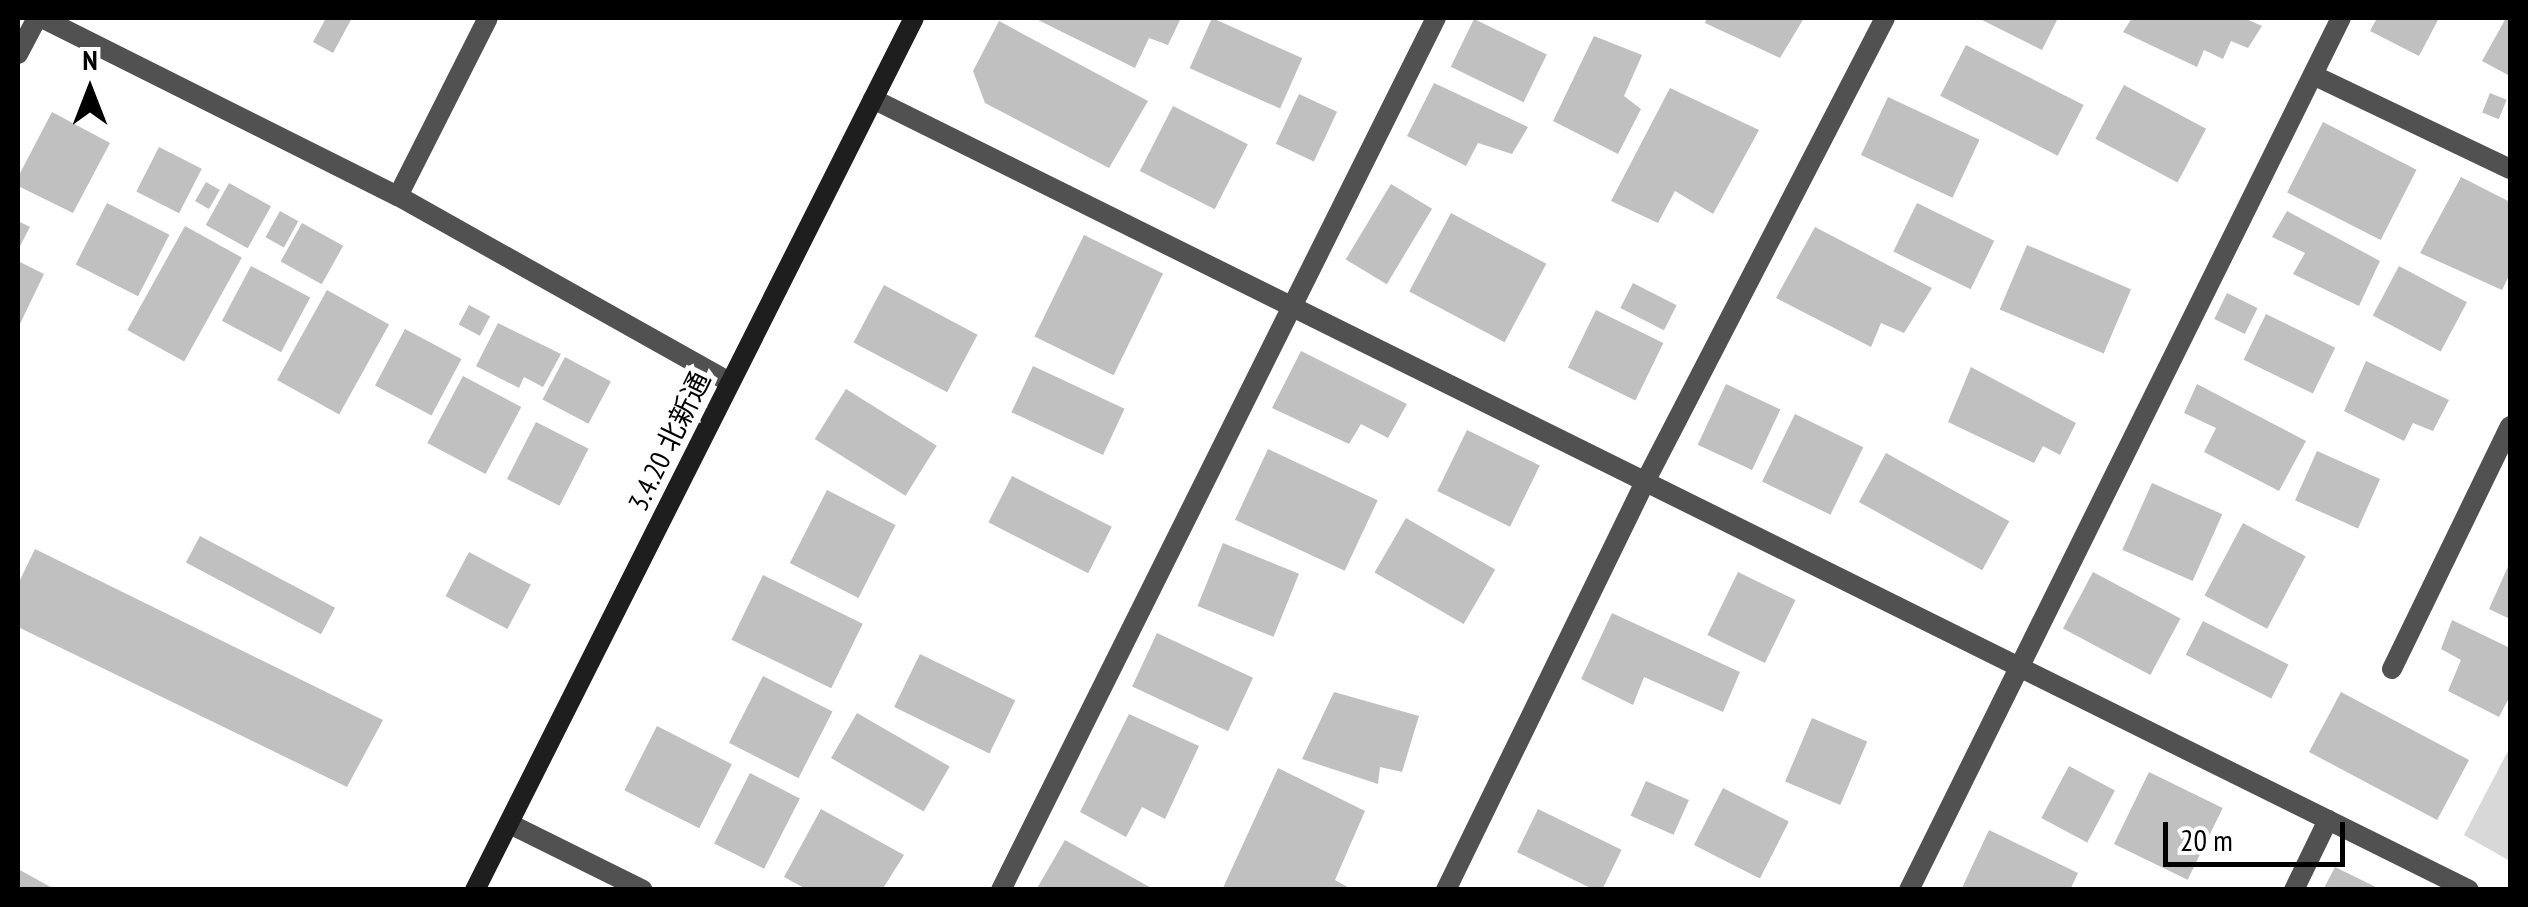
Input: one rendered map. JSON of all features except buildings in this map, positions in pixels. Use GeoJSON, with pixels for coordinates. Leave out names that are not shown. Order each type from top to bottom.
{"type":"FeatureCollection","features":[{"type":"Feature","properties":{"kind":"street"},"geometry":{"type":"LineString","coordinates":[[18,54],[39,18],[398,196],[729,382]]}},
{"type":"Feature","properties":{"kind":"street"},"geometry":{"type":"LineString","coordinates":[[398,196],[488,18]]}},
{"type":"Feature","properties":{"kind":"street","name":"3.4.20 北新通"},"geometry":{"type":"LineString","coordinates":[[475,890],[914,18]]}},
{"type":"Feature","properties":{"kind":"street"},"geometry":{"type":"LineString","coordinates":[[1001,890],[1436,18]]}},
{"type":"Feature","properties":{"kind":"street"},"geometry":{"type":"LineString","coordinates":[[1446,890],[1646,482],[1885,18]]}},
{"type":"Feature","properties":{"kind":"street"},"geometry":{"type":"LineString","coordinates":[[1909,890],[2341,18]]}},
{"type":"Feature","properties":{"kind":"street"},"geometry":{"type":"LineString","coordinates":[[2313,74],[2510,169]]}},
{"type":"Feature","properties":{"kind":"street"},"geometry":{"type":"LineString","coordinates":[[873,99],[2469,890]]}},
{"type":"Feature","properties":{"kind":"street"},"geometry":{"type":"LineString","coordinates":[[2392,669],[2510,426]]}},
{"type":"Feature","properties":{"kind":"street"},"geometry":{"type":"LineString","coordinates":[[2294,890],[2328,820]]}},
{"type":"Feature","properties":{"kind":"street"},"geometry":{"type":"LineString","coordinates":[[510,824],[643,890]]}},
{"type":"Feature","properties":{"kind":"shaded area"},"geometry":{"type":"Polygon","coordinates":[[[2510,747],[2510,861],[2464,835],[2510,747]]]}}]}
